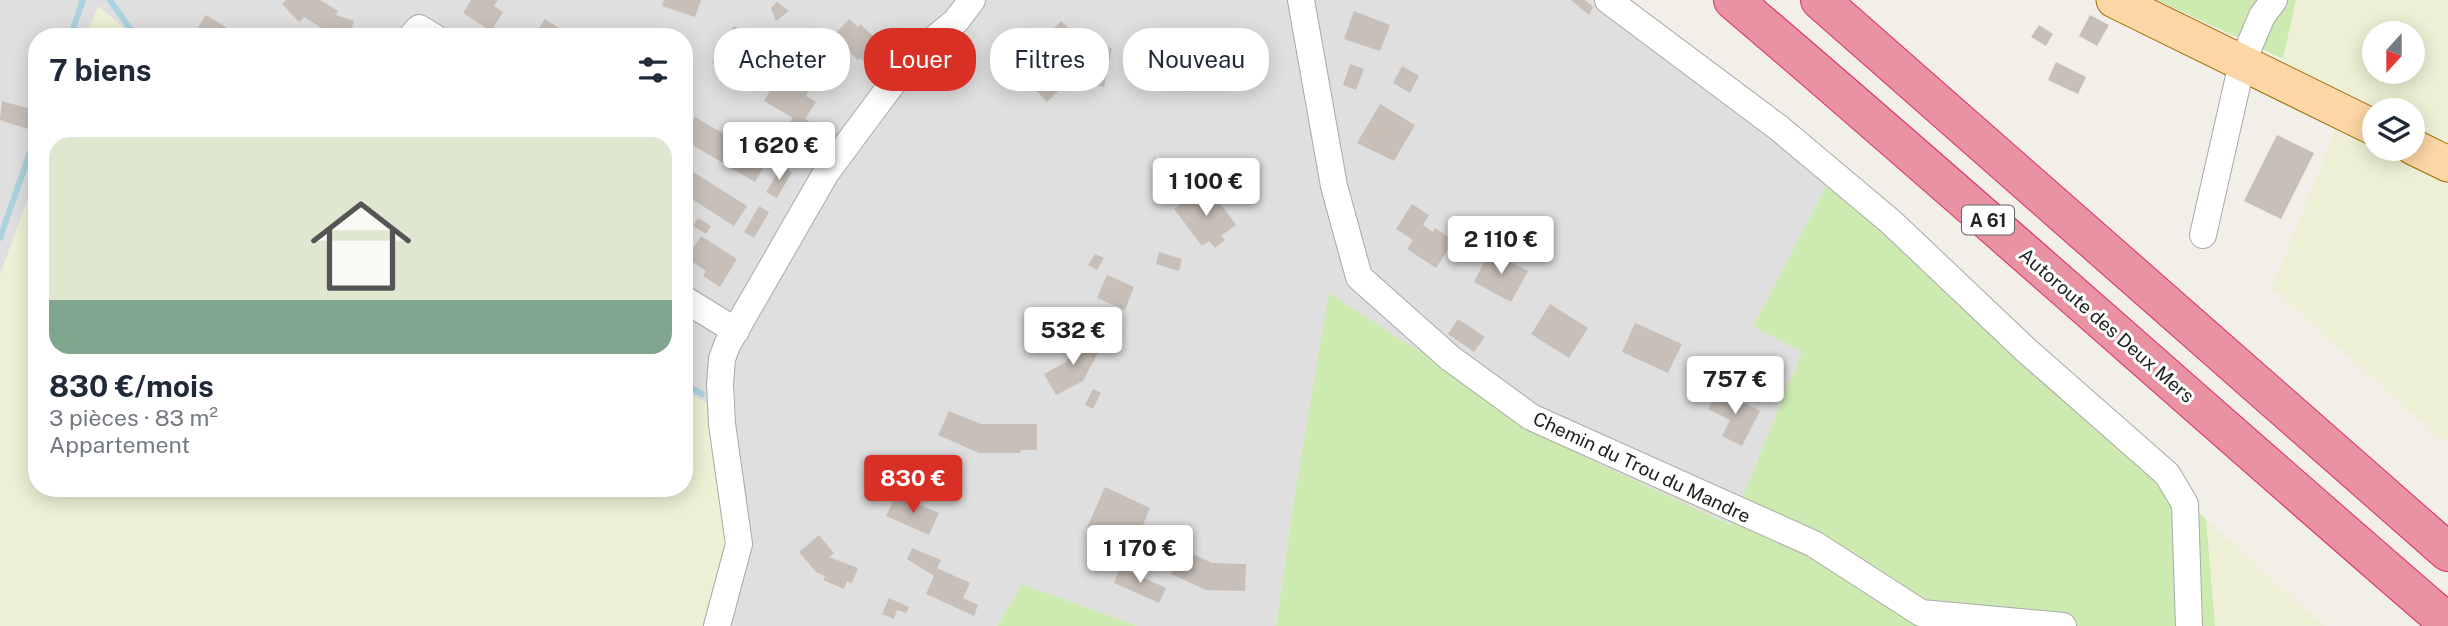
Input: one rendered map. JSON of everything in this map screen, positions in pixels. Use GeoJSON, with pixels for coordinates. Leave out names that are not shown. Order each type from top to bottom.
{"type":"FeatureCollection","features":[{"type":"Feature","properties":{"kind":"highway","name":"Autoroute des Deux Mers"},"geometry":{"type":"LineString","coordinates":[[1733,0],[1876,121],[2448,624]]}},
{"type":"Feature","properties":{"kind":"highway","name":"A 61"},"geometry":{"type":"LineString","coordinates":[[1820,0],[2448,552]]}},
{"type":"Feature","properties":{"kind":"highway"},"geometry":{"type":"LineString","coordinates":[[2240,443],[2313,534],[2416,626]]}},
{"type":"Feature","properties":{"kind":"main road"},"geometry":{"type":"LineString","coordinates":[[2114,0],[2362,122]]}},
{"type":"Feature","properties":{"kind":"main road"},"geometry":{"type":"LineString","coordinates":[[2425,152],[2448,163]]}},
{"type":"Feature","properties":{"kind":"street"},"geometry":{"type":"LineString","coordinates":[[718,626],[739,544],[722,424],[722,359],[826,173],[912,57],[956,21],[972,0]]}},
{"type":"Feature","properties":{"kind":"street","name":"Chemin du Trou du Mandre"},"geometry":{"type":"LineString","coordinates":[[1301,0],[1334,187],[1359,277],[1450,358],[1531,417],[1814,544],[1921,613],[2063,626]]}},
{"type":"Feature","properties":{"kind":"street"},"geometry":{"type":"LineString","coordinates":[[1608,0],[1779,128],[1891,222],[2026,351],[2167,474],[2185,504],[2189,626]]}},
{"type":"Feature","properties":{"kind":"street"},"geometry":{"type":"LineString","coordinates":[[2203,235],[2242,63],[2262,16],[2274,0]]}},
{"type":"Feature","properties":{"kind":"street"},"geometry":{"type":"LineString","coordinates":[[693,305],[736,331]]}},
{"type":"Feature","properties":{"kind":"shaded area"},"geometry":{"type":"Polygon","coordinates":[[[0,0],[1599,0],[1829,181],[1753,326],[1802,352],[1731,525],[1574,452],[1293,505],[1276,626],[1137,626],[1022,584],[997,626],[717,626],[708,404],[693,396],[693,28],[124,28],[98,6],[90,28],[28,28],[28,199],[0,275],[0,0]]]}},
{"type":"Feature","properties":{"kind":"green space"},"geometry":{"type":"Polygon","coordinates":[[[2157,0],[2296,0],[2283,59],[2157,0]]]}},
{"type":"Feature","properties":{"kind":"green space"},"geometry":{"type":"Polygon","coordinates":[[[2296,0],[2448,0],[2448,445],[2272,288],[2335,131],[2275,93],[2296,0]]]}},
{"type":"Feature","properties":{"kind":"green space"},"geometry":{"type":"Polygon","coordinates":[[[98,6],[124,28],[90,28],[98,6]]]}},
{"type":"Feature","properties":{"kind":"green space"},"geometry":{"type":"Polygon","coordinates":[[[1829,181],[2206,519],[2215,626],[1276,626],[1293,505],[1329,293],[1574,452],[1731,525],[1802,352],[1753,326],[1829,181]]]}},
{"type":"Feature","properties":{"kind":"green space"},"geometry":{"type":"Polygon","coordinates":[[[28,199],[28,497],[693,497],[693,396],[708,404],[749,523],[717,626],[0,626],[0,275],[28,199]]]}},
{"type":"Feature","properties":{"kind":"green space"},"geometry":{"type":"Polygon","coordinates":[[[2206,519],[2323,626],[2215,626],[2206,519]]]}},
{"type":"Feature","properties":{"kind":"green space"},"geometry":{"type":"Polygon","coordinates":[[[1022,584],[1137,626],[997,626],[1022,584]]]}},
{"type":"Feature","properties":{"kind":"building"},"geometry":{"type":"Polygon","coordinates":[[[286,0],[320,0],[338,11],[336,15],[354,21],[352,28],[322,28],[304,17],[299,22],[282,4],[286,0]]]}},
{"type":"Feature","properties":{"kind":"building"},"geometry":{"type":"Polygon","coordinates":[[[471,0],[498,0],[494,6],[503,12],[493,28],[486,28],[463,13],[471,0]]]}},
{"type":"Feature","properties":{"kind":"building"},"geometry":{"type":"Polygon","coordinates":[[[664,0],[701,0],[695,17],[662,6],[664,0]]]}},
{"type":"Feature","properties":{"kind":"building"},"geometry":{"type":"Polygon","coordinates":[[[1571,0],[1585,0],[1593,7],[1589,15],[1571,0]]]}},
{"type":"Feature","properties":{"kind":"building"},"geometry":{"type":"Polygon","coordinates":[[[777,2],[789,11],[776,21],[771,8],[777,2]]]}},
{"type":"Feature","properties":{"kind":"building"},"geometry":{"type":"Polygon","coordinates":[[[1354,11],[1390,25],[1380,51],[1344,39],[1354,11]]]}},
{"type":"Feature","properties":{"kind":"building"},"geometry":{"type":"Polygon","coordinates":[[[206,15],[226,27],[225,28],[198,28],[206,15]]]}},
{"type":"Feature","properties":{"kind":"building"},"geometry":{"type":"Polygon","coordinates":[[[2090,15],[2109,25],[2097,46],[2079,36],[2090,15]]]}},
{"type":"Feature","properties":{"kind":"building"},"geometry":{"type":"Polygon","coordinates":[[[545,19],[559,28],[539,28],[545,19]]]}},
{"type":"Feature","properties":{"kind":"building"},"geometry":{"type":"Polygon","coordinates":[[[849,19],[858,27],[860,24],[864,28],[864,62],[850,52],[850,28],[841,28],[849,19]]]}},
{"type":"Feature","properties":{"kind":"building"},"geometry":{"type":"Polygon","coordinates":[[[1061,21],[1068,28],[1054,28],[1061,21]]]}},
{"type":"Feature","properties":{"kind":"building"},"geometry":{"type":"Polygon","coordinates":[[[2039,25],[2053,34],[2046,46],[2031,37],[2039,25]]]}},
{"type":"Feature","properties":{"kind":"building"},"geometry":{"type":"Polygon","coordinates":[[[2056,62],[2086,77],[2078,94],[2048,80],[2056,62]]]}},
{"type":"Feature","properties":{"kind":"building"},"geometry":{"type":"Polygon","coordinates":[[[1350,64],[1364,69],[1356,90],[1343,85],[1350,64]]]}},
{"type":"Feature","properties":{"kind":"building"},"geometry":{"type":"Polygon","coordinates":[[[1402,66],[1419,76],[1410,93],[1393,83],[1402,66]]]}},
{"type":"Feature","properties":{"kind":"building"},"geometry":{"type":"Polygon","coordinates":[[[770,91],[808,91],[806,96],[816,102],[805,119],[812,123],[806,134],[789,124],[793,118],[764,101],[770,91]]]}},
{"type":"Feature","properties":{"kind":"building"},"geometry":{"type":"Polygon","coordinates":[[[1037,91],[1058,91],[1047,102],[1037,91]]]}},
{"type":"Feature","properties":{"kind":"building"},"geometry":{"type":"Polygon","coordinates":[[[2,101],[27,108],[28,106],[28,129],[0,120],[2,101]]]}},
{"type":"Feature","properties":{"kind":"building"},"geometry":{"type":"Polygon","coordinates":[[[1380,104],[1415,125],[1394,161],[1357,143],[1380,104]]]}},
{"type":"Feature","properties":{"kind":"building"},"geometry":{"type":"Polygon","coordinates":[[[695,117],[768,160],[755,182],[693,145],[695,117]]]}},
{"type":"Feature","properties":{"kind":"building"},"geometry":{"type":"Polygon","coordinates":[[[2277,135],[2314,153],[2281,219],[2244,201],[2277,135]]]}},
{"type":"Feature","properties":{"kind":"building"},"geometry":{"type":"Polygon","coordinates":[[[782,166],[792,172],[777,198],[766,192],[782,166]]]}},
{"type":"Feature","properties":{"kind":"building"},"geometry":{"type":"Polygon","coordinates":[[[693,172],[747,206],[734,226],[693,200],[693,172]]]}},
{"type":"Feature","properties":{"kind":"building"},"geometry":{"type":"Polygon","coordinates":[[[1210,189],[1236,225],[1221,236],[1225,240],[1215,248],[1209,241],[1202,246],[1174,209],[1199,190],[1203,195],[1210,189]]]}},
{"type":"Feature","properties":{"kind":"building"},"geometry":{"type":"Polygon","coordinates":[[[1412,204],[1429,215],[1423,225],[1433,232],[1435,228],[1454,241],[1436,268],[1407,249],[1413,240],[1396,229],[1412,204]]]}},
{"type":"Feature","properties":{"kind":"building"},"geometry":{"type":"Polygon","coordinates":[[[759,206],[769,212],[754,238],[744,232],[759,206]]]}},
{"type":"Feature","properties":{"kind":"building"},"geometry":{"type":"Polygon","coordinates":[[[698,218],[711,226],[706,234],[693,226],[698,218]]]}},
{"type":"Feature","properties":{"kind":"building"},"geometry":{"type":"Polygon","coordinates":[[[701,236],[737,259],[720,287],[703,276],[706,271],[693,262],[693,249],[701,236]]]}},
{"type":"Feature","properties":{"kind":"building"},"geometry":{"type":"Polygon","coordinates":[[[1541,236],[1548,243],[1538,253],[1531,245],[1541,236]]]}},
{"type":"Feature","properties":{"kind":"building"},"geometry":{"type":"Polygon","coordinates":[[[1490,251],[1528,271],[1511,302],[1474,282],[1490,251]]]}},
{"type":"Feature","properties":{"kind":"building"},"geometry":{"type":"Polygon","coordinates":[[[1159,252],[1182,259],[1179,271],[1156,264],[1159,252]]]}},
{"type":"Feature","properties":{"kind":"building"},"geometry":{"type":"Polygon","coordinates":[[[1095,254],[1104,258],[1097,270],[1088,265],[1095,254]]]}},
{"type":"Feature","properties":{"kind":"building"},"geometry":{"type":"Polygon","coordinates":[[[1107,275],[1134,287],[1125,310],[1097,298],[1107,275]]]}},
{"type":"Feature","properties":{"kind":"building"},"geometry":{"type":"Polygon","coordinates":[[[1550,304],[1588,328],[1569,358],[1531,334],[1550,304]]]}},
{"type":"Feature","properties":{"kind":"building"},"geometry":{"type":"Polygon","coordinates":[[[1458,319],[1485,337],[1474,352],[1448,334],[1458,319]]]}},
{"type":"Feature","properties":{"kind":"building"},"geometry":{"type":"Polygon","coordinates":[[[1635,323],[1682,344],[1668,373],[1622,352],[1635,323]]]}},
{"type":"Feature","properties":{"kind":"building"},"geometry":{"type":"Polygon","coordinates":[[[1080,337],[1100,349],[1083,381],[1056,395],[1044,374],[1066,362],[1080,337]]]}},
{"type":"Feature","properties":{"kind":"building"},"geometry":{"type":"Polygon","coordinates":[[[1093,389],[1101,393],[1093,409],[1085,405],[1093,389]]]}},
{"type":"Feature","properties":{"kind":"building"},"geometry":{"type":"Polygon","coordinates":[[[1718,389],[1760,411],[1742,446],[1722,436],[1730,420],[1708,409],[1718,389]]]}},
{"type":"Feature","properties":{"kind":"building"},"geometry":{"type":"Polygon","coordinates":[[[949,411],[981,424],[1037,424],[1037,450],[1021,450],[1020,453],[979,453],[938,435],[949,411]]]}},
{"type":"Feature","properties":{"kind":"building"},"geometry":{"type":"Polygon","coordinates":[[[1105,487],[1150,508],[1133,549],[1087,528],[1105,487]]]}},
{"type":"Feature","properties":{"kind":"building"},"geometry":{"type":"Polygon","coordinates":[[[896,495],[939,513],[929,535],[886,516],[896,495]]]}},
{"type":"Feature","properties":{"kind":"building"},"geometry":{"type":"Polygon","coordinates":[[[819,535],[834,553],[829,557],[858,568],[852,583],[847,581],[844,589],[823,580],[825,576],[816,572],[799,552],[819,535]]]}},
{"type":"Feature","properties":{"kind":"building"},"geometry":{"type":"Polygon","coordinates":[[[912,548],[941,560],[937,568],[970,583],[963,598],[978,605],[974,616],[926,594],[934,576],[907,559],[912,548]]]}},
{"type":"Feature","properties":{"kind":"building"},"geometry":{"type":"Polygon","coordinates":[[[1182,549],[1212,563],[1246,564],[1245,591],[1206,590],[1171,574],[1182,549]]]}},
{"type":"Feature","properties":{"kind":"building"},"geometry":{"type":"Polygon","coordinates":[[[1120,567],[1166,588],[1159,603],[1114,583],[1120,567]]]}},
{"type":"Feature","properties":{"kind":"building"},"geometry":{"type":"Polygon","coordinates":[[[889,598],[909,607],[906,613],[897,610],[894,619],[882,614],[889,598]]]}},
{"type":"Feature","properties":{"kind":"waterway"},"geometry":{"type":"LineString","coordinates":[[73,28],[83,0]]}},
{"type":"Feature","properties":{"kind":"waterway"},"geometry":{"type":"LineString","coordinates":[[110,0],[130,28]]}},
{"type":"Feature","properties":{"kind":"waterway"},"geometry":{"type":"LineString","coordinates":[[0,238],[28,158]]}},
{"type":"Feature","properties":{"kind":"waterway"},"geometry":{"type":"LineString","coordinates":[[693,389],[702,394]]}}]}
